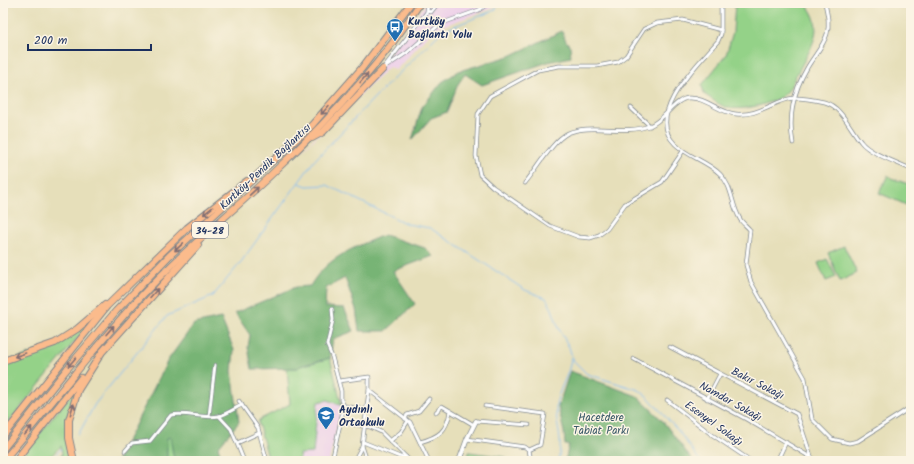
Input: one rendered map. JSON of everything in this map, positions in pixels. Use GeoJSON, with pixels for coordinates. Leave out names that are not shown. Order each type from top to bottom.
{"type":"FeatureCollection","features":[{"type":"Feature","properties":{"kind":"highway","name":"Kurtköy-Pendik Bağlantısı"},"geometry":{"type":"LineString","coordinates":[[3,449],[67,369],[131,295],[186,241],[273,163],[312,125],[362,68],[411,3]]}},
{"type":"Feature","properties":{"kind":"highway","name":"Kurtköy-Pendik Bağlantısı"},"geometry":{"type":"LineString","coordinates":[[3,461],[119,319],[172,265],[304,143],[343,103],[371,70],[420,3]]}},
{"type":"Feature","properties":{"kind":"highway"},"geometry":{"type":"LineString","coordinates":[[304,143],[323,132],[383,69]]}},
{"type":"Feature","properties":{"kind":"highway"},"geometry":{"type":"LineString","coordinates":[[3,361],[61,339],[77,329],[133,280],[187,228],[273,163]]}},
{"type":"Feature","properties":{"kind":"highway"},"geometry":{"type":"LineString","coordinates":[[15,461],[102,352],[213,227]]}},
{"type":"Feature","properties":{"kind":"highway"},"geometry":{"type":"LineString","coordinates":[[3,436],[94,322],[133,280]]}},
{"type":"Feature","properties":{"kind":"highway"},"geometry":{"type":"LineString","coordinates":[[74,461],[69,438],[70,412],[78,390],[102,352]]}},
{"type":"Feature","properties":{"kind":"street"},"geometry":{"type":"LineString","coordinates":[[428,3],[426,9],[428,12]]}},
{"type":"Feature","properties":{"kind":"street"},"geometry":{"type":"LineString","coordinates":[[383,69],[428,12],[434,11],[438,3]]}},
{"type":"Feature","properties":{"kind":"street"},"geometry":{"type":"LineString","coordinates":[[383,69],[411,49],[440,24],[479,10],[489,3]]}},
{"type":"Feature","properties":{"kind":"street"},"geometry":{"type":"LineString","coordinates":[[721,3],[721,30],[718,42],[678,87],[667,114],[669,137],[674,144],[683,151],[711,167],[726,181],[741,220],[750,230],[746,265],[751,282],[805,378],[812,419],[819,428],[832,439],[840,442],[849,443],[858,441],[911,406]]}},
{"type":"Feature","properties":{"kind":"street"},"geometry":{"type":"LineString","coordinates":[[793,142],[790,114],[794,98],[806,68],[821,47],[827,33],[828,19],[825,3]]}},
{"type":"Feature","properties":{"kind":"street"},"geometry":{"type":"LineString","coordinates":[[683,151],[662,182],[625,204],[607,229],[599,235],[590,238],[579,237],[550,226],[493,187],[480,175],[476,156],[478,114],[490,96],[538,70],[559,66],[597,66],[618,62],[626,56],[644,29],[657,23],[680,20],[721,30]]}},
{"type":"Feature","properties":{"kind":"street"},"geometry":{"type":"LineString","coordinates":[[405,42],[411,49]]}},
{"type":"Feature","properties":{"kind":"street"},"geometry":{"type":"LineString","coordinates":[[525,183],[560,138],[570,132],[585,130],[627,130],[650,126],[660,121],[681,100],[686,98],[704,101],[726,112],[736,114],[759,111],[794,98],[825,102],[831,105],[843,117],[862,143],[911,169]]}},
{"type":"Feature","properties":{"kind":"street"},"geometry":{"type":"LineString","coordinates":[[631,108],[650,126]]}},
{"type":"Feature","properties":{"kind":"street"},"geometry":{"type":"LineString","coordinates":[[332,309],[333,320],[327,345],[332,357],[341,400],[344,406],[332,461]]}},
{"type":"Feature","properties":{"kind":"street","name":"Bakır Sokağı"},"geometry":{"type":"LineString","coordinates":[[670,347],[797,414],[811,457]]}},
{"type":"Feature","properties":{"kind":"street","name":"Namdar Sokağı"},"geometry":{"type":"LineString","coordinates":[[634,359],[786,442],[817,461]]}},
{"type":"Feature","properties":{"kind":"street"},"geometry":{"type":"LineString","coordinates":[[209,416],[215,365]]}},
{"type":"Feature","properties":{"kind":"street"},"geometry":{"type":"LineString","coordinates":[[707,399],[720,374]]}},
{"type":"Feature","properties":{"kind":"street"},"geometry":{"type":"LineString","coordinates":[[338,380],[369,377],[369,390],[362,444],[354,461]]}},
{"type":"Feature","properties":{"kind":"street"},"geometry":{"type":"LineString","coordinates":[[369,390],[414,427],[429,461]]}},
{"type":"Feature","properties":{"kind":"street"},"geometry":{"type":"LineString","coordinates":[[390,441],[400,432],[407,415],[420,411],[429,399]]}},
{"type":"Feature","properties":{"kind":"street","name":"Esenyel Sokağı"},"geometry":{"type":"LineString","coordinates":[[667,400],[711,434],[751,461]]}},
{"type":"Feature","properties":{"kind":"street"},"geometry":{"type":"LineString","coordinates":[[239,401],[252,417],[259,433],[267,461]]}},
{"type":"Feature","properties":{"kind":"street"},"geometry":{"type":"LineString","coordinates":[[125,451],[132,443],[150,441],[171,415],[178,413],[219,416],[242,405]]}},
{"type":"Feature","properties":{"kind":"street"},"geometry":{"type":"LineString","coordinates":[[344,406],[366,410]]}},
{"type":"Feature","properties":{"kind":"street"},"geometry":{"type":"LineString","coordinates":[[436,412],[442,406],[474,425]]}},
{"type":"Feature","properties":{"kind":"street"},"geometry":{"type":"LineString","coordinates":[[485,406],[545,414],[540,445],[529,450]]}},
{"type":"Feature","properties":{"kind":"street"},"geometry":{"type":"LineString","coordinates":[[420,442],[437,437],[449,419],[450,411]]}},
{"type":"Feature","properties":{"kind":"street"},"geometry":{"type":"LineString","coordinates":[[219,416],[231,429],[244,461]]}},
{"type":"Feature","properties":{"kind":"street"},"geometry":{"type":"LineString","coordinates":[[459,461],[467,439],[476,421],[528,425]]}},
{"type":"Feature","properties":{"kind":"street"},"geometry":{"type":"LineString","coordinates":[[341,422],[364,425],[381,432],[410,461]]}},
{"type":"Feature","properties":{"kind":"street"},"geometry":{"type":"LineString","coordinates":[[237,443],[259,433]]}},
{"type":"Feature","properties":{"kind":"street"},"geometry":{"type":"LineString","coordinates":[[467,439],[525,447],[529,450],[531,461]]}},
{"type":"Feature","properties":{"kind":"street"},"geometry":{"type":"LineString","coordinates":[[777,461],[786,442]]}},
{"type":"Feature","properties":{"kind":"street"},"geometry":{"type":"LineString","coordinates":[[362,444],[400,457],[406,457]]}},
{"type":"Feature","properties":{"kind":"street"},"geometry":{"type":"LineString","coordinates":[[362,444],[367,461]]}},
{"type":"Feature","properties":{"kind":"shaded area"},"geometry":{"type":"Polygon","coordinates":[[[426,3],[496,3],[491,9],[434,29],[396,70],[389,67],[300,153],[377,71],[426,3]]]}},
{"type":"Feature","properties":{"kind":"shaded area","name":"Aydınlı Ortaokulu"},"geometry":{"type":"Polygon","coordinates":[[[328,400],[342,406],[329,461],[300,461],[299,454],[313,453],[318,402],[328,400]]]}},
{"type":"Feature","properties":{"kind":"green space"},"geometry":{"type":"Polygon","coordinates":[[[735,3],[805,3],[812,12],[816,29],[812,46],[788,91],[774,101],[748,108],[731,108],[717,103],[704,94],[702,85],[726,55],[733,32],[735,3]]]}},
{"type":"Feature","properties":{"kind":"green space"},"geometry":{"type":"Polygon","coordinates":[[[562,31],[570,46],[571,57],[548,62],[482,85],[465,74],[458,84],[447,112],[431,118],[412,140],[422,107],[442,82],[459,71],[510,56],[562,31]]]}},
{"type":"Feature","properties":{"kind":"green space"},"geometry":{"type":"Polygon","coordinates":[[[888,175],[891,178],[911,185],[911,207],[879,193],[888,175]]]}},
{"type":"Feature","properties":{"kind":"green space"},"geometry":{"type":"Polygon","coordinates":[[[384,235],[425,248],[433,256],[393,271],[415,304],[386,331],[359,331],[356,309],[345,278],[326,288],[325,307],[344,308],[354,331],[333,339],[330,358],[300,366],[298,368],[252,369],[248,347],[250,335],[235,313],[296,287],[310,286],[317,276],[333,260],[352,249],[384,235]]]}},
{"type":"Feature","properties":{"kind":"green space"},"geometry":{"type":"Polygon","coordinates":[[[844,246],[857,273],[840,281],[828,253],[844,246]]]}},
{"type":"Feature","properties":{"kind":"green space"},"geometry":{"type":"Polygon","coordinates":[[[827,259],[836,277],[826,281],[818,263],[827,259]]]}},
{"type":"Feature","properties":{"kind":"green space"},"geometry":{"type":"Polygon","coordinates":[[[221,318],[234,350],[232,371],[239,422],[218,447],[223,461],[176,461],[173,455],[170,437],[167,438],[167,461],[117,461],[168,360],[194,324],[221,318]]]}},
{"type":"Feature","properties":{"kind":"green space"},"geometry":{"type":"Polygon","coordinates":[[[89,324],[3,429],[3,363],[57,345],[89,324]]]}},
{"type":"Feature","properties":{"kind":"green space"},"geometry":{"type":"Polygon","coordinates":[[[330,358],[342,406],[328,400],[318,402],[313,453],[299,454],[300,461],[269,461],[258,423],[259,420],[290,404],[287,368],[298,368],[300,366],[330,358]]]}},
{"type":"Feature","properties":{"kind":"green space","name":"Hacetdere Tabiat Parkı"},"geometry":{"type":"Polygon","coordinates":[[[570,371],[637,396],[662,420],[693,461],[565,461],[569,445],[565,445],[564,432],[558,407],[570,371]]]}},
{"type":"Feature","properties":{"kind":"green space"},"geometry":{"type":"Polygon","coordinates":[[[76,388],[67,424],[67,443],[71,461],[55,461],[62,455],[61,446],[46,461],[18,461],[76,388]]]}},
{"type":"Feature","properties":{"kind":"green space"},"geometry":{"type":"Polygon","coordinates":[[[174,429],[187,461],[160,461],[162,435],[174,429]]]}},
{"type":"Feature","properties":{"kind":"green space"},"geometry":{"type":"Polygon","coordinates":[[[469,452],[506,457],[507,461],[467,461],[469,452]]]}},
{"type":"Feature","properties":{"kind":"waterway"},"geometry":{"type":"LineString","coordinates":[[78,435],[95,404],[167,316],[213,296],[241,262],[314,161],[375,97],[442,31],[495,10],[499,3]]}},
{"type":"Feature","properties":{"kind":"waterway"},"geometry":{"type":"LineString","coordinates":[[299,183],[307,186],[327,185],[407,224],[430,228],[525,290],[546,298],[552,309],[559,329],[569,347],[573,360],[587,374],[639,390],[648,397],[680,433],[700,461]]}},
{"type":"Feature","properties":{"kind":"waterway"},"geometry":{"type":"LineString","coordinates":[[558,461],[560,446],[556,408],[558,396],[569,370],[571,357]]}},
{"type":"Feature","properties":{"kind":"waterway"},"geometry":{"type":"LineString","coordinates":[[50,461],[61,449]]}},
{"type":"Feature","properties":{"kind":"place","name":"Kurtköy Bağlantı Yolu"},"geometry":{"type":"Point","coordinates":[395,42]}},
{"type":"Feature","properties":{"kind":"place","name":"Aydınlı Ortaokulu"},"geometry":{"type":"Point","coordinates":[326,430]}}]}
